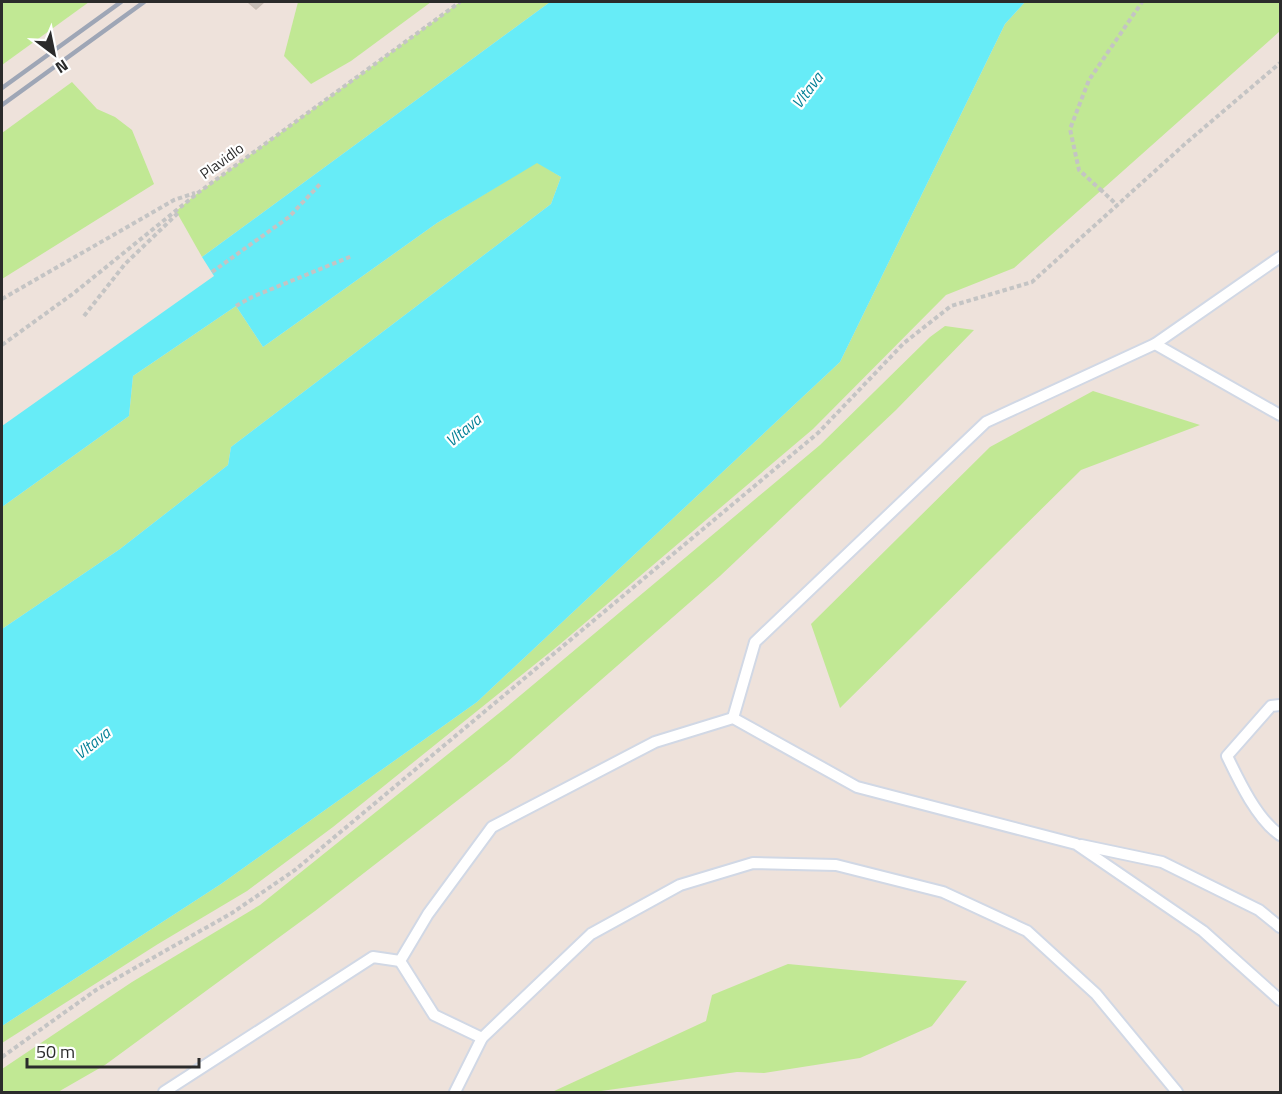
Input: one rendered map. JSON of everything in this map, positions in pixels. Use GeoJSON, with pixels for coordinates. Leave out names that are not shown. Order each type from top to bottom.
{"type":"FeatureCollection","features":[{"type":"Feature","properties":{"kind":"lane"},"geometry":{"type":"LineString","coordinates":[[733,717],[755,642],[986,422],[1155,344],[1281,257]]}},
{"type":"Feature","properties":{"kind":"lane"},"geometry":{"type":"LineString","coordinates":[[1155,344],[1281,415]]}},
{"type":"Feature","properties":{"kind":"lane"},"geometry":{"type":"LineString","coordinates":[[1281,705],[1271,706],[1227,756],[1243,790],[1273,830],[1281,835]]}},
{"type":"Feature","properties":{"kind":"lane"},"geometry":{"type":"LineString","coordinates":[[400,961],[428,914],[492,827],[655,742],[733,717],[857,787],[1076,844],[1162,862],[1259,910],[1281,927]]}},
{"type":"Feature","properties":{"kind":"lane"},"geometry":{"type":"LineString","coordinates":[[1076,844],[1203,931],[1281,1000]]}},
{"type":"Feature","properties":{"kind":"lane"},"geometry":{"type":"LineString","coordinates":[[455,1092],[482,1038],[591,934],[680,885],[753,862],[836,865],[943,892],[1027,931],[1096,994],[1177,1092]]}},
{"type":"Feature","properties":{"kind":"lane"},"geometry":{"type":"LineString","coordinates":[[164,1092],[373,957],[400,961],[434,1015],[482,1038]]}},
{"type":"Feature","properties":{"kind":"path","name":"Plavidlo"},"geometry":{"type":"LineString","coordinates":[[2,345],[74,293],[199,192],[460,2]]}},
{"type":"Feature","properties":{"kind":"path"},"geometry":{"type":"LineString","coordinates":[[1118,205],[1079,170],[1070,129],[1089,80],[1142,2]]}},
{"type":"Feature","properties":{"kind":"path"},"geometry":{"type":"LineString","coordinates":[[2,1057],[96,990],[232,914],[296,870],[818,434],[904,343],[951,306],[1032,282],[1186,143],[1281,63]]}},
{"type":"Feature","properties":{"kind":"path"},"geometry":{"type":"LineString","coordinates":[[212,272],[289,217],[320,184]]}},
{"type":"Feature","properties":{"kind":"path"},"geometry":{"type":"LineString","coordinates":[[1098,187],[1102,191]]}},
{"type":"Feature","properties":{"kind":"path"},"geometry":{"type":"LineString","coordinates":[[2,299],[174,200],[199,192]]}},
{"type":"Feature","properties":{"kind":"path"},"geometry":{"type":"LineString","coordinates":[[84,316],[125,264],[199,192]]}},
{"type":"Feature","properties":{"kind":"path"},"geometry":{"type":"LineString","coordinates":[[236,306],[252,297],[352,256]]}},
{"type":"Feature","properties":{"kind":"green space"},"geometry":{"type":"Polygon","coordinates":[[[2,2],[89,2],[2,65],[2,2]]]}},
{"type":"Feature","properties":{"kind":"green space"},"geometry":{"type":"Polygon","coordinates":[[[298,2],[431,2],[351,61],[311,84],[284,56],[298,2]]]}},
{"type":"Feature","properties":{"kind":"green space"},"geometry":{"type":"Polygon","coordinates":[[[460,2],[550,2],[202,257],[176,211],[460,2]]]}},
{"type":"Feature","properties":{"kind":"green space"},"geometry":{"type":"Polygon","coordinates":[[[1025,2],[1280,2],[1280,31],[1014,268],[946,295],[813,429],[559,645],[333,827],[247,891],[158,944],[2,1043],[2,1026],[221,884],[477,702],[840,362],[1005,24],[1025,2]]]}},
{"type":"Feature","properties":{"kind":"green space"},"geometry":{"type":"Polygon","coordinates":[[[72,82],[97,109],[115,117],[132,130],[154,184],[2,279],[2,133],[72,82]]]}},
{"type":"Feature","properties":{"kind":"green space"},"geometry":{"type":"Polygon","coordinates":[[[537,162],[561,177],[551,204],[231,447],[228,465],[120,549],[2,629],[2,507],[129,416],[133,376],[236,306],[263,347],[437,223],[537,162]]]}},
{"type":"Feature","properties":{"kind":"green space"},"geometry":{"type":"Polygon","coordinates":[[[945,326],[974,330],[896,410],[720,576],[507,762],[315,911],[105,1065],[58,1092],[2,1092],[2,1069],[132,982],[260,905],[503,710],[820,445],[930,337],[945,326]]]}},
{"type":"Feature","properties":{"kind":"green space"},"geometry":{"type":"Polygon","coordinates":[[[1093,391],[1200,425],[1081,470],[840,708],[811,624],[990,447],[1093,391]]]}},
{"type":"Feature","properties":{"kind":"green space"},"geometry":{"type":"Polygon","coordinates":[[[788,964],[967,981],[932,1026],[860,1058],[764,1073],[737,1072],[594,1092],[552,1092],[706,1021],[712,995],[788,964]]]}},
{"type":"Feature","properties":{"kind":"water","name":"Vltava"},"geometry":{"type":"Polygon","coordinates":[[[550,2],[1025,2],[1005,24],[840,362],[477,702],[221,884],[2,1026],[2,629],[120,549],[228,465],[231,447],[551,204],[561,177],[537,163],[437,223],[263,347],[236,306],[133,376],[129,416],[2,507],[2,426],[214,276],[202,257],[550,2]]]}},
{"type":"Feature","properties":{"kind":"building"},"geometry":{"type":"Polygon","coordinates":[[[248,2],[264,2],[256,9],[248,2]]]}},
{"type":"Feature","properties":{"kind":"railway"},"geometry":{"type":"LineString","coordinates":[[2,88],[121,2]]}},
{"type":"Feature","properties":{"kind":"railway"},"geometry":{"type":"LineString","coordinates":[[2,105],[144,2]]}}]}
